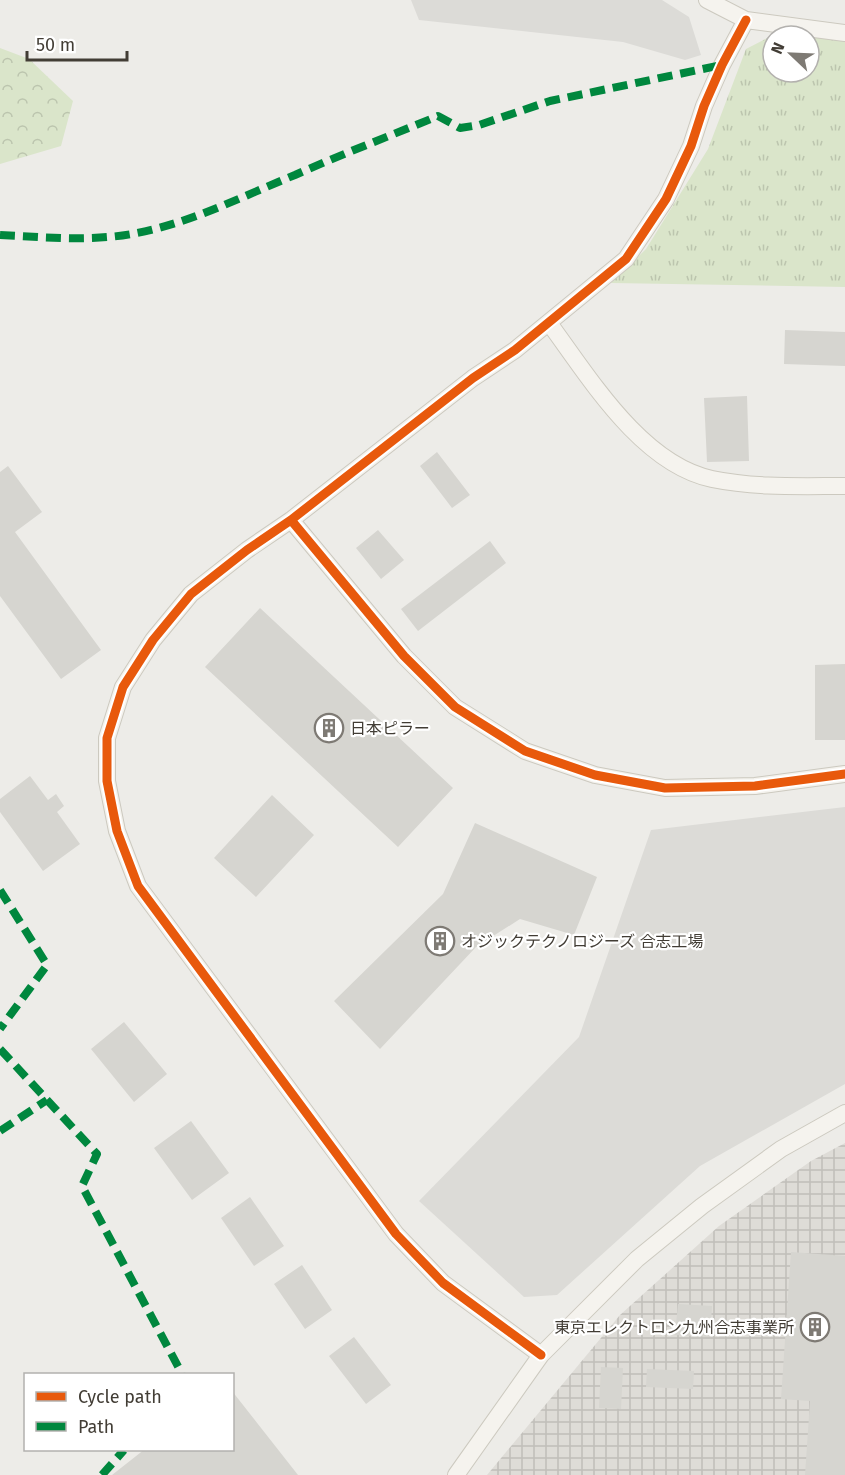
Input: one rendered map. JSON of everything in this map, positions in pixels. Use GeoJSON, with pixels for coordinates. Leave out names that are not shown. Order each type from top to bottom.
{"type":"FeatureCollection","features":[{"type":"Feature","properties":{"kind":"street"},"geometry":{"type":"LineString","coordinates":[[707,0],[746,20],[845,33]]}},
{"type":"Feature","properties":{"kind":"street"},"geometry":{"type":"LineString","coordinates":[[541,1355],[443,1282],[396,1234],[138,886],[117,831],[107,781],[107,738],[123,687],[153,640],[191,594],[247,550],[291,520],[473,378],[549,323],[626,259],[666,199],[691,146],[704,106],[722,64],[746,20]]}},
{"type":"Feature","properties":{"kind":"street"},"geometry":{"type":"LineString","coordinates":[[549,323],[619,418],[663,458],[709,478],[759,486],[845,486]]}},
{"type":"Feature","properties":{"kind":"street"},"geometry":{"type":"LineString","coordinates":[[291,520],[404,656],[455,707],[525,751],[595,775],[665,788],[755,786],[845,774]]}},
{"type":"Feature","properties":{"kind":"street"},"geometry":{"type":"LineString","coordinates":[[456,1475],[541,1355],[637,1259],[702,1206],[781,1149],[845,1113]]}},
{"type":"Feature","properties":{"kind":"shaded area"},"geometry":{"type":"Polygon","coordinates":[[[411,0],[662,0],[689,17],[701,55],[685,60],[623,42],[419,20],[411,0]]]}},
{"type":"Feature","properties":{"kind":"shaded area"},"geometry":{"type":"Polygon","coordinates":[[[845,807],[845,1084],[700,1166],[557,1295],[524,1297],[419,1201],[579,1037],[651,830],[845,807]]]}},
{"type":"Feature","properties":{"kind":"shaded area"},"geometry":{"type":"Polygon","coordinates":[[[845,1143],[845,1475],[487,1475],[620,1315],[719,1226],[811,1161],[845,1143]]]}},
{"type":"Feature","properties":{"kind":"green space"},"geometry":{"type":"Polygon","coordinates":[[[821,35],[845,37],[845,287],[611,283],[646,249],[708,149],[746,49],[761,41],[761,84],[821,84],[821,35]]]}},
{"type":"Feature","properties":{"kind":"green space"},"geometry":{"type":"Polygon","coordinates":[[[0,48],[29,59],[73,101],[61,146],[0,164],[0,48]]]}},
{"type":"Feature","properties":{"kind":"building"},"geometry":{"type":"Polygon","coordinates":[[[785,330],[845,332],[845,366],[784,364],[785,330]]]}},
{"type":"Feature","properties":{"kind":"building"},"geometry":{"type":"Polygon","coordinates":[[[747,396],[749,461],[707,462],[704,398],[747,396]]]}},
{"type":"Feature","properties":{"kind":"building"},"geometry":{"type":"Polygon","coordinates":[[[437,452],[470,495],[452,508],[420,466],[437,452]]]}},
{"type":"Feature","properties":{"kind":"building"},"geometry":{"type":"Polygon","coordinates":[[[8,466],[42,512],[15,532],[101,650],[61,679],[0,596],[0,472],[8,466]]]}},
{"type":"Feature","properties":{"kind":"building"},"geometry":{"type":"Polygon","coordinates":[[[378,530],[404,560],[381,579],[356,548],[378,530]]]}},
{"type":"Feature","properties":{"kind":"building"},"geometry":{"type":"Polygon","coordinates":[[[490,541],[506,563],[418,631],[401,609],[490,541]]]}},
{"type":"Feature","properties":{"kind":"building","name":"日本ピラー"},"geometry":{"type":"Polygon","coordinates":[[[260,608],[453,788],[398,847],[205,667],[260,608]]]}},
{"type":"Feature","properties":{"kind":"building"},"geometry":{"type":"Polygon","coordinates":[[[845,664],[845,740],[815,740],[815,665],[845,664]]]}},
{"type":"Feature","properties":{"kind":"building"},"geometry":{"type":"Polygon","coordinates":[[[30,776],[48,800],[56,794],[64,806],[57,812],[80,844],[43,871],[0,812],[0,799],[30,776]]]}},
{"type":"Feature","properties":{"kind":"building"},"geometry":{"type":"Polygon","coordinates":[[[272,795],[314,835],[256,897],[214,858],[272,795]]]}},
{"type":"Feature","properties":{"kind":"building","name":"オジックテクノロジーズ 合志工場"},"geometry":{"type":"Polygon","coordinates":[[[475,823],[597,877],[574,935],[520,919],[476,947],[380,1049],[334,1001],[443,894],[475,823]]]}},
{"type":"Feature","properties":{"kind":"building"},"geometry":{"type":"Polygon","coordinates":[[[124,1022],[167,1074],[134,1102],[91,1049],[124,1022]]]}},
{"type":"Feature","properties":{"kind":"building"},"geometry":{"type":"Polygon","coordinates":[[[191,1121],[229,1173],[192,1200],[154,1148],[191,1121]]]}},
{"type":"Feature","properties":{"kind":"building"},"geometry":{"type":"Polygon","coordinates":[[[250,1197],[284,1246],[254,1266],[221,1218],[250,1197]]]}},
{"type":"Feature","properties":{"kind":"building","name":"東京エレクトロン九州合志事業所"},"geometry":{"type":"Polygon","coordinates":[[[791,1252],[845,1256],[845,1475],[805,1475],[810,1401],[781,1399],[791,1252]]]}},
{"type":"Feature","properties":{"kind":"building"},"geometry":{"type":"Polygon","coordinates":[[[302,1265],[332,1310],[305,1329],[274,1284],[302,1265]]]}},
{"type":"Feature","properties":{"kind":"building"},"geometry":{"type":"Polygon","coordinates":[[[678,1304],[712,1306],[710,1337],[675,1335],[678,1304]]]}},
{"type":"Feature","properties":{"kind":"building"},"geometry":{"type":"Polygon","coordinates":[[[354,1337],[391,1385],[366,1404],[329,1356],[354,1337]]]}},
{"type":"Feature","properties":{"kind":"building"},"geometry":{"type":"Polygon","coordinates":[[[601,1367],[623,1368],[621,1409],[599,1408],[601,1367]]]}},
{"type":"Feature","properties":{"kind":"building"},"geometry":{"type":"Polygon","coordinates":[[[647,1369],[694,1371],[693,1389],[646,1387],[647,1369]]]}},
{"type":"Feature","properties":{"kind":"building"},"geometry":{"type":"Polygon","coordinates":[[[234,1394],[298,1475],[112,1475],[142,1451],[234,1451],[234,1394]]]}},
{"type":"Feature","properties":{"kind":"marked path"},"geometry":{"type":"LineString","coordinates":[[0,235],[68,238],[137,233],[218,208],[438,116],[460,128],[479,125],[550,101],[722,65]]}},
{"type":"Feature","properties":{"kind":"marked path"},"geometry":{"type":"LineString","coordinates":[[0,890],[47,965],[0,1029]]}},
{"type":"Feature","properties":{"kind":"marked path"},"geometry":{"type":"LineString","coordinates":[[0,1049],[97,1154],[82,1186],[181,1373]]}},
{"type":"Feature","properties":{"kind":"marked path"},"geometry":{"type":"LineString","coordinates":[[0,1131],[47,1100]]}},
{"type":"Feature","properties":{"kind":"marked path"},"geometry":{"type":"LineString","coordinates":[[102,1475],[123,1451]]}},
{"type":"Feature","properties":{"kind":"cycle path"},"geometry":{"type":"LineString","coordinates":[[541,1355],[443,1283],[396,1234],[138,886],[117,831],[107,781],[107,738],[123,687],[153,640],[191,594],[247,550],[291,520],[473,378],[515,350],[626,259],[666,199],[691,146],[704,106],[722,65],[746,20]]}},
{"type":"Feature","properties":{"kind":"cycle path"},"geometry":{"type":"LineString","coordinates":[[291,520],[404,656],[455,707],[525,751],[595,775],[665,788],[755,786],[845,774]]}},
{"type":"Feature","properties":{"kind":"place","name":"日本ピラー"},"geometry":{"type":"Point","coordinates":[329,728]}},
{"type":"Feature","properties":{"kind":"place","name":"オジックテクノロジーズ 合志工場"},"geometry":{"type":"Point","coordinates":[440,941]}},
{"type":"Feature","properties":{"kind":"place","name":"東京エレクトロン九州合志事業所"},"geometry":{"type":"Point","coordinates":[815,1327]}}]}
